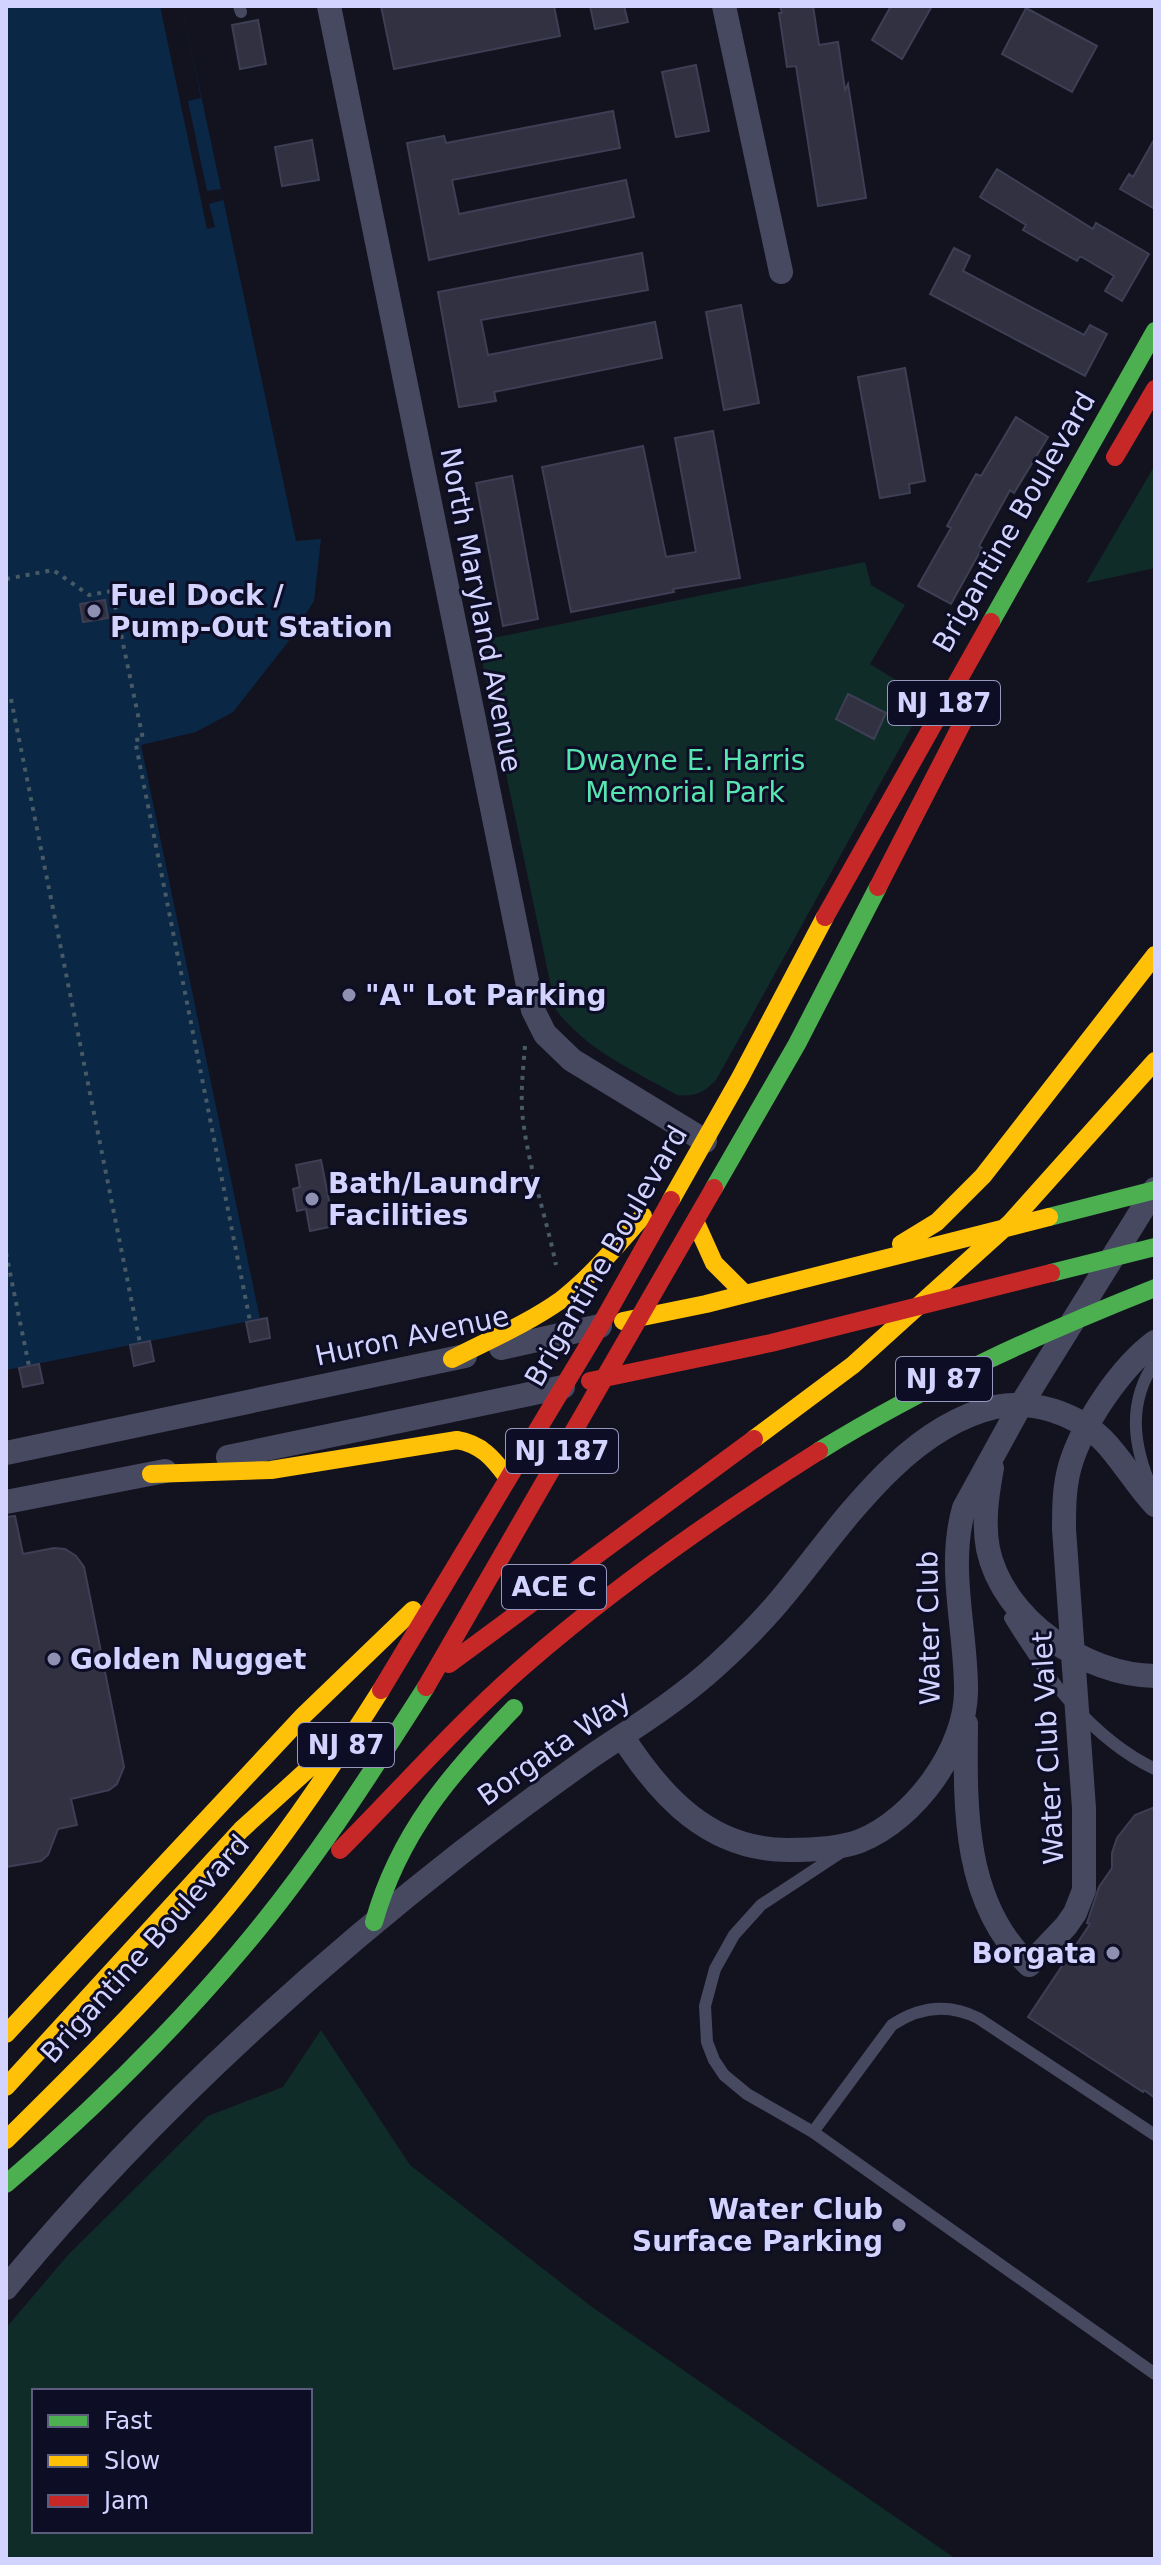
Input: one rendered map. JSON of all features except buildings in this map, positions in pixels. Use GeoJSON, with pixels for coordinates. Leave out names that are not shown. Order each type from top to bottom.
{"type":"FeatureCollection","features":[{"type":"Feature","properties":{"kind":"main road","name":"Brigantine Boulevard"},"geometry":{"type":"LineString","coordinates":[[6,2140],[152,1991],[257,1869],[342,1752],[454,1572],[507,1477],[600,1326],[700,1149],[847,875],[1155,331]]}},
{"type":"Feature","properties":{"kind":"main road","name":"Brigantine Boulevard"},"geometry":{"type":"LineString","coordinates":[[1109,467],[1155,389]]}},
{"type":"Feature","properties":{"kind":"main road","name":"Brigantine Boulevard"},"geometry":{"type":"LineString","coordinates":[[6,2184],[35,2160],[150,2048],[257,1930],[374,1768],[419,1699],[797,1044],[980,690]]}},
{"type":"Feature","properties":{"kind":"main road"},"geometry":{"type":"LineString","coordinates":[[847,875],[877,892]]}},
{"type":"Feature","properties":{"kind":"main road"},"geometry":{"type":"LineString","coordinates":[[861,1264],[918,1236],[968,1193],[1155,955]]}},
{"type":"Feature","properties":{"kind":"main road","name":"ACE C"},"geometry":{"type":"LineString","coordinates":[[6,2087],[209,1864],[307,1768],[853,1365],[1010,1223],[1155,1061]]}},
{"type":"Feature","properties":{"kind":"main road"},"geometry":{"type":"LineString","coordinates":[[452,1359],[532,1318],[561,1299],[608,1255],[700,1149]]}},
{"type":"Feature","properties":{"kind":"main road","name":"Huron Avenue"},"geometry":{"type":"LineString","coordinates":[[600,1326],[745,1294],[1155,1190]]}},
{"type":"Feature","properties":{"kind":"main road"},"geometry":{"type":"LineString","coordinates":[[696,1223],[702,1244],[716,1269],[745,1294]]}},
{"type":"Feature","properties":{"kind":"main road"},"geometry":{"type":"LineString","coordinates":[[563,1387],[771,1343],[1155,1247]]}},
{"type":"Feature","properties":{"kind":"main road","name":"NJ 87"},"geometry":{"type":"LineString","coordinates":[[257,1930],[480,1707],[612,1594],[679,1543],[812,1456],[950,1376],[1155,1288]]}},
{"type":"Feature","properties":{"kind":"main road"},"geometry":{"type":"LineString","coordinates":[[151,1474],[271,1470],[457,1440],[468,1441],[487,1450],[507,1477]]}},
{"type":"Feature","properties":{"kind":"main road"},"geometry":{"type":"LineString","coordinates":[[609,1620],[679,1543]]}},
{"type":"Feature","properties":{"kind":"main road"},"geometry":{"type":"LineString","coordinates":[[6,2034],[304,1715],[454,1572]]}},
{"type":"Feature","properties":{"kind":"main road"},"geometry":{"type":"LineString","coordinates":[[374,1922],[387,1875],[422,1816],[458,1769],[524,1697]]}},
{"type":"Feature","properties":{"kind":"main road"},"geometry":{"type":"LineString","coordinates":[[6,2192],[35,2160]]}},
{"type":"Feature","properties":{"kind":"street","name":"North Maryland Avenue"},"geometry":{"type":"LineString","coordinates":[[329,6],[533,1010],[545,1034],[572,1060],[700,1149]]}},
{"type":"Feature","properties":{"kind":"street"},"geometry":{"type":"LineString","coordinates":[[724,6],[781,272]]}},
{"type":"Feature","properties":{"kind":"street","name":"Water Club"},"geometry":{"type":"LineString","coordinates":[[622,1736],[663,1793],[691,1818],[726,1838],[744,1844],[783,1850],[823,1848],[860,1841],[901,1814],[935,1778],[958,1731],[966,1690],[958,1583],[959,1523],[970,1493],[1155,1190]]}},
{"type":"Feature","properties":{"kind":"street","name":"Huron Avenue"},"geometry":{"type":"LineString","coordinates":[[6,1453],[600,1326]]}},
{"type":"Feature","properties":{"kind":"street","name":"Water Club Valet"},"geometry":{"type":"LineString","coordinates":[[966,1690],[966,1752],[973,1868],[998,1926],[1029,1965],[1066,1926],[1084,1890],[1084,1808],[1064,1505],[1071,1463],[1088,1427],[1127,1368],[1155,1342]]}},
{"type":"Feature","properties":{"kind":"street"},"geometry":{"type":"LineString","coordinates":[[6,1502],[563,1387]]}},
{"type":"Feature","properties":{"kind":"street","name":"Borgata Way"},"geometry":{"type":"LineString","coordinates":[[6,2288],[113,2168],[205,2075],[374,1922],[502,1821],[687,1690],[742,1642],[787,1592],[853,1506],[924,1442],[973,1414],[1014,1404],[1047,1408],[1088,1427],[1111,1450],[1155,1505]]}},
{"type":"Feature","properties":{"kind":"street"},"geometry":{"type":"LineString","coordinates":[[995,1449],[987,1499],[988,1549],[1016,1614],[1095,1665],[1129,1674],[1155,1676]]}},
{"type":"Feature","properties":{"kind":"lane"},"geometry":{"type":"LineString","coordinates":[[1155,1362],[1139,1394],[1134,1419],[1137,1448],[1155,1496]]}},
{"type":"Feature","properties":{"kind":"lane"},"geometry":{"type":"LineString","coordinates":[[1016,1614],[1038,1662],[1075,1705],[1105,1736],[1155,1769]]}},
{"type":"Feature","properties":{"kind":"lane"},"geometry":{"type":"LineString","coordinates":[[860,1841],[779,1892],[734,1935],[715,1969],[705,2006],[707,2042],[714,2060],[724,2075],[756,2100],[813,2132],[1155,2374]]}},
{"type":"Feature","properties":{"kind":"lane"},"geometry":{"type":"LineString","coordinates":[[813,2132],[892,2025],[907,2015],[951,2008],[978,2018],[1155,2135]]}},
{"type":"Feature","properties":{"kind":"path"},"geometry":{"type":"LineString","coordinates":[[6,579],[53,570],[89,595],[112,591],[143,739],[135,740],[250,1321]]}},
{"type":"Feature","properties":{"kind":"path"},"geometry":{"type":"LineString","coordinates":[[11,699],[140,1343]]}},
{"type":"Feature","properties":{"kind":"path"},"geometry":{"type":"LineString","coordinates":[[525,1047],[523,1118],[557,1271]]}},
{"type":"Feature","properties":{"kind":"path"},"geometry":{"type":"LineString","coordinates":[[6,1253],[29,1366]]}},
{"type":"Feature","properties":{"kind":"green space"},"geometry":{"type":"Polygon","coordinates":[[[1155,465],[1155,568],[1086,583],[1155,465]]]}},
{"type":"Feature","properties":{"kind":"green space","name":"Dwayne E. Harris Memorial Park"},"geometry":{"type":"Polygon","coordinates":[[[865,562],[871,585],[905,605],[870,664],[927,699],[716,1080],[698,1093],[677,1095],[597,1048],[556,1010],[478,641],[865,562]]]}},
{"type":"Feature","properties":{"kind":"green space"},"geometry":{"type":"Polygon","coordinates":[[[321,2030],[410,2165],[592,2307],[956,2559],[6,2559],[6,2328],[68,2255],[208,2116],[283,2087],[321,2030]]]}},
{"type":"Feature","properties":{"kind":"water"},"geometry":{"type":"Polygon","coordinates":[[[6,6],[182,6],[296,541],[321,539],[314,601],[288,642],[233,712],[196,732],[141,745],[260,1319],[6,1370],[6,6]]]}},
{"type":"Feature","properties":{"kind":"pier"},"geometry":{"type":"Polygon","coordinates":[[[160,6],[182,6],[201,98],[188,101],[207,191],[221,189],[223,200],[209,204],[215,227],[207,229],[160,6]]]}},
{"type":"Feature","properties":{"kind":"traffic: fast"},"geometry":{"type":"LineString","coordinates":[[991,622],[1155,331]]}},
{"type":"Feature","properties":{"kind":"traffic: fast"},"geometry":{"type":"LineString","coordinates":[[714,1188],[797,1044],[878,887]]}},
{"type":"Feature","properties":{"kind":"traffic: fast"},"geometry":{"type":"LineString","coordinates":[[1049,1217],[1155,1190]]}},
{"type":"Feature","properties":{"kind":"traffic: fast"},"geometry":{"type":"LineString","coordinates":[[1051,1273],[1155,1247]]}},
{"type":"Feature","properties":{"kind":"traffic: fast"},"geometry":{"type":"LineString","coordinates":[[819,1451],[900,1404],[984,1362],[1155,1288]]}},
{"type":"Feature","properties":{"kind":"traffic: fast"},"geometry":{"type":"LineString","coordinates":[[6,2184],[127,2072],[239,1952],[314,1856],[426,1687]]}},
{"type":"Feature","properties":{"kind":"traffic: fast"},"geometry":{"type":"LineString","coordinates":[[374,1922],[398,1860],[430,1806],[469,1756],[514,1708]]}},
{"type":"Feature","properties":{"kind":"traffic: slow"},"geometry":{"type":"LineString","coordinates":[[671,1200],[825,917]]}},
{"type":"Feature","properties":{"kind":"traffic: slow"},"geometry":{"type":"LineString","coordinates":[[901,1244],[937,1222],[983,1176],[1155,955]]}},
{"type":"Feature","properties":{"kind":"traffic: slow"},"geometry":{"type":"LineString","coordinates":[[754,1439],[853,1365],[1010,1223],[1155,1061]]}},
{"type":"Feature","properties":{"kind":"traffic: slow"},"geometry":{"type":"LineString","coordinates":[[452,1359],[561,1300],[594,1271],[643,1216]]}},
{"type":"Feature","properties":{"kind":"traffic: slow"},"geometry":{"type":"LineString","coordinates":[[623,1321],[706,1304],[1049,1217]]}},
{"type":"Feature","properties":{"kind":"traffic: slow"},"geometry":{"type":"LineString","coordinates":[[696,1223],[714,1263],[745,1294]]}},
{"type":"Feature","properties":{"kind":"traffic: slow"},"geometry":{"type":"LineString","coordinates":[[151,1474],[271,1470],[457,1440],[486,1453],[507,1477]]}},
{"type":"Feature","properties":{"kind":"traffic: slow"},"geometry":{"type":"LineString","coordinates":[[6,2034],[304,1715],[413,1610]]}},
{"type":"Feature","properties":{"kind":"traffic: slow"},"geometry":{"type":"LineString","coordinates":[[6,2140],[132,2012],[229,1904],[298,1815],[381,1690]]}},
{"type":"Feature","properties":{"kind":"traffic: slow"},"geometry":{"type":"LineString","coordinates":[[6,2087],[241,1830],[317,1761]]}},
{"type":"Feature","properties":{"kind":"traffic: jam"},"geometry":{"type":"LineString","coordinates":[[1115,457],[1155,389]]}},
{"type":"Feature","properties":{"kind":"traffic: jam"},"geometry":{"type":"LineString","coordinates":[[825,917],[991,622]]}},
{"type":"Feature","properties":{"kind":"traffic: jam"},"geometry":{"type":"LineString","coordinates":[[878,887],[969,710]]}},
{"type":"Feature","properties":{"kind":"traffic: jam"},"geometry":{"type":"LineString","coordinates":[[426,1687],[714,1188]]}},
{"type":"Feature","properties":{"kind":"traffic: jam"},"geometry":{"type":"LineString","coordinates":[[381,1690],[600,1326],[671,1200]]}},
{"type":"Feature","properties":{"kind":"traffic: jam"},"geometry":{"type":"LineString","coordinates":[[590,1381],[771,1343],[1051,1273]]}},
{"type":"Feature","properties":{"kind":"traffic: jam"},"geometry":{"type":"LineString","coordinates":[[449,1664],[754,1439]]}},
{"type":"Feature","properties":{"kind":"traffic: jam"},"geometry":{"type":"LineString","coordinates":[[340,1850],[477,1709],[525,1665],[668,1552],[819,1451]]}},
{"type":"Feature","properties":{"kind":"place","name":"Fuel Dock / Pump-Out Station"},"geometry":{"type":"Point","coordinates":[94,611]}},
{"type":"Feature","properties":{"kind":"place","name":"\"A\" Lot Parking"},"geometry":{"type":"Point","coordinates":[349,995]}},
{"type":"Feature","properties":{"kind":"place","name":"Bath/Laundry Facilities"},"geometry":{"type":"Point","coordinates":[312,1199]}},
{"type":"Feature","properties":{"kind":"place","name":"Golden Nugget"},"geometry":{"type":"Point","coordinates":[54,1659]}},
{"type":"Feature","properties":{"kind":"place","name":"Borgata"},"geometry":{"type":"Point","coordinates":[1113,1953]}},
{"type":"Feature","properties":{"kind":"place","name":"Water Club Surface Parking"},"geometry":{"type":"Point","coordinates":[899,2225]}}]}
